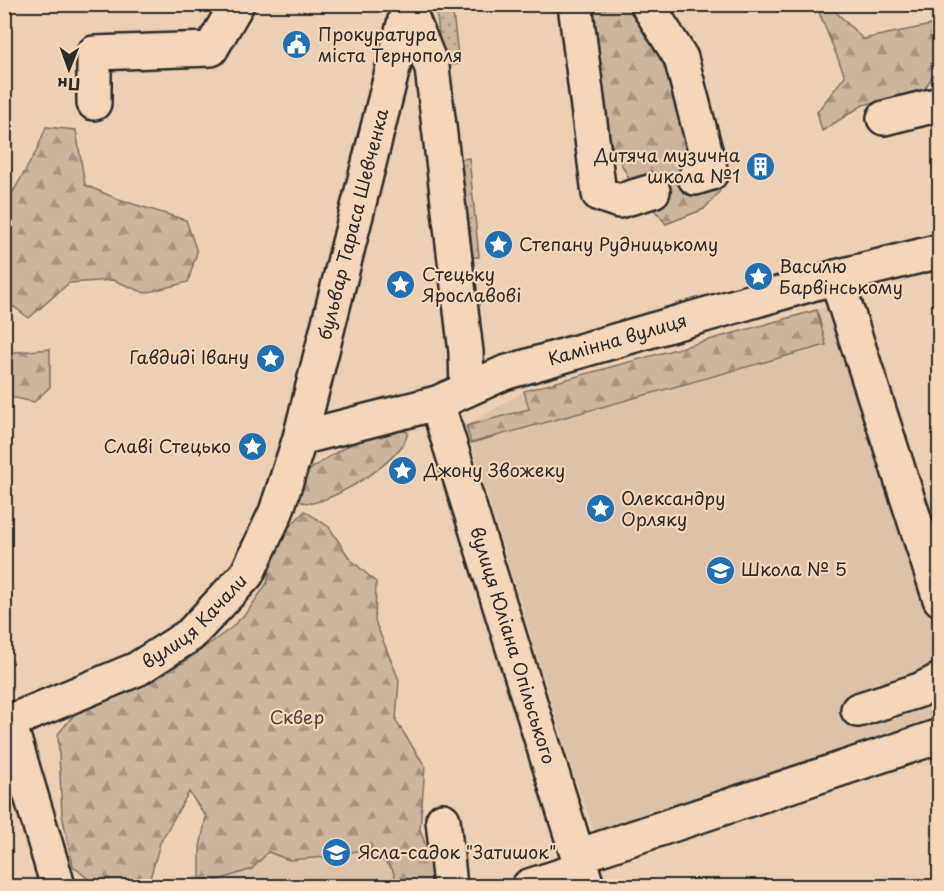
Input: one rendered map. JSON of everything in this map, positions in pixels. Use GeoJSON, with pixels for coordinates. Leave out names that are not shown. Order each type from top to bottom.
{"type":"FeatureCollection","features":[{"type":"Feature","properties":{"kind":"street"},"geometry":{"type":"LineString","coordinates":[[94,103],[93,53],[211,49],[237,4]]}},
{"type":"Feature","properties":{"kind":"street"},"geometry":{"type":"LineString","coordinates":[[575,4],[599,194],[619,201],[653,191]]}},
{"type":"Feature","properties":{"kind":"street"},"geometry":{"type":"LineString","coordinates":[[647,4],[681,58],[711,173],[695,178]]}},
{"type":"Feature","properties":{"kind":"street","name":"бульвар Тараса Шевченка"},"geometry":{"type":"LineString","coordinates":[[402,7],[432,68],[466,352],[467,388]]}},
{"type":"Feature","properties":{"kind":"street","name":"бульвар Тараса Шевченка"},"geometry":{"type":"LineString","coordinates":[[300,438],[402,7]]}},
{"type":"Feature","properties":{"kind":"street"},"geometry":{"type":"LineString","coordinates":[[884,118],[939,104]]}},
{"type":"Feature","properties":{"kind":"street","name":"Камінна вулиця"},"geometry":{"type":"LineString","coordinates":[[300,438],[437,403],[504,373],[836,277],[939,251]]}},
{"type":"Feature","properties":{"kind":"street"},"geometry":{"type":"LineString","coordinates":[[836,277],[939,599]]}},
{"type":"Feature","properties":{"kind":"street","name":"вулиця Юліана Опільського"},"geometry":{"type":"LineString","coordinates":[[437,403],[582,871]]}},
{"type":"Feature","properties":{"kind":"street","name":"вулиця Качали"},"geometry":{"type":"LineString","coordinates":[[7,723],[137,669],[190,635],[247,574],[276,512],[300,438]]}},
{"type":"Feature","properties":{"kind":"street"},"geometry":{"type":"LineString","coordinates":[[858,710],[920,690],[939,680]]}},
{"type":"Feature","properties":{"kind":"street"},"geometry":{"type":"LineString","coordinates":[[7,723],[58,886]]}},
{"type":"Feature","properties":{"kind":"street"},"geometry":{"type":"LineString","coordinates":[[528,886],[582,871],[939,736]]}},
{"type":"Feature","properties":{"kind":"street"},"geometry":{"type":"LineString","coordinates":[[443,820],[450,886]]}},
{"type":"Feature","properties":{"kind":"shaded area","name":"Школа № 5"},"geometry":{"type":"Polygon","coordinates":[[[844,302],[939,599],[939,710],[926,726],[595,834],[573,772],[466,426],[524,391],[844,302]]]}},
{"type":"Feature","properties":{"kind":"shaded area","name":"Ясла-садок \"Затишок\""},"geometry":{"type":"Polygon","coordinates":[[[386,820],[407,886],[167,886],[386,820]]]}},
{"type":"Feature","properties":{"kind":"green space"},"geometry":{"type":"Polygon","coordinates":[[[436,5],[452,5],[459,64],[442,66],[436,5]]]}},
{"type":"Feature","properties":{"kind":"green space"},"geometry":{"type":"Polygon","coordinates":[[[591,5],[669,5],[673,32],[686,35],[692,43],[717,148],[720,191],[704,209],[666,224],[629,179],[608,137],[591,5]]]}},
{"type":"Feature","properties":{"kind":"green space"},"geometry":{"type":"Polygon","coordinates":[[[834,10],[863,39],[936,24],[939,20],[939,65],[923,92],[863,105],[822,131],[817,112],[845,76],[819,12],[834,10]]]}},
{"type":"Feature","properties":{"kind":"green space"},"geometry":{"type":"Polygon","coordinates":[[[46,127],[76,130],[85,185],[120,200],[186,220],[197,252],[188,282],[145,293],[113,280],[69,283],[29,318],[5,300],[5,206],[37,150],[46,127]]]}},
{"type":"Feature","properties":{"kind":"green space"},"geometry":{"type":"Polygon","coordinates":[[[469,158],[479,257],[463,258],[452,160],[469,158]]]}},
{"type":"Feature","properties":{"kind":"green space"},"geometry":{"type":"Polygon","coordinates":[[[817,310],[826,345],[471,443],[466,426],[529,409],[524,391],[817,310]]]}},
{"type":"Feature","properties":{"kind":"green space"},"geometry":{"type":"Polygon","coordinates":[[[50,349],[50,387],[34,402],[5,396],[5,353],[50,349]]]}},
{"type":"Feature","properties":{"kind":"green space"},"geometry":{"type":"Polygon","coordinates":[[[390,428],[408,432],[404,443],[383,465],[353,486],[324,500],[305,503],[294,500],[293,485],[314,467],[351,444],[390,428]]]}},
{"type":"Feature","properties":{"kind":"green space","name":"Сквер"},"geometry":{"type":"Polygon","coordinates":[[[305,511],[329,527],[350,559],[376,582],[375,621],[399,680],[396,721],[425,766],[420,829],[439,886],[399,886],[392,869],[369,847],[339,856],[289,860],[268,852],[252,869],[200,886],[200,847],[206,817],[189,792],[160,843],[148,886],[96,886],[73,866],[62,815],[58,734],[77,711],[121,687],[183,663],[231,628],[248,611],[267,583],[277,539],[305,511]]]}},
{"type":"Feature","properties":{"kind":"place","name":"Прокуратура міста Тернополя"},"geometry":{"type":"Point","coordinates":[297,45]}},
{"type":"Feature","properties":{"kind":"place","name":"Дитяча музична школа №1"},"geometry":{"type":"Point","coordinates":[761,166]}},
{"type":"Feature","properties":{"kind":"place","name":"Степану Рудницькому"},"geometry":{"type":"Point","coordinates":[498,245]}},
{"type":"Feature","properties":{"kind":"place","name":"Василю Барвінському"},"geometry":{"type":"Point","coordinates":[758,277]}},
{"type":"Feature","properties":{"kind":"place","name":"Стецьку Ярославові"},"geometry":{"type":"Point","coordinates":[401,285]}},
{"type":"Feature","properties":{"kind":"place","name":"Гавдиді Івану"},"geometry":{"type":"Point","coordinates":[270,358]}},
{"type":"Feature","properties":{"kind":"place","name":"Славі Стецько"},"geometry":{"type":"Point","coordinates":[252,447]}},
{"type":"Feature","properties":{"kind":"place","name":"Джону Звожеку"},"geometry":{"type":"Point","coordinates":[403,471]}},
{"type":"Feature","properties":{"kind":"place","name":"Олександру Орляку"},"geometry":{"type":"Point","coordinates":[600,509]}},
{"type":"Feature","properties":{"kind":"place","name":"Школа № 5"},"geometry":{"type":"Point","coordinates":[720,570]}},
{"type":"Feature","properties":{"kind":"place","name":"Ясла-садок \"Затишок\""},"geometry":{"type":"Point","coordinates":[337,853]}}]}
